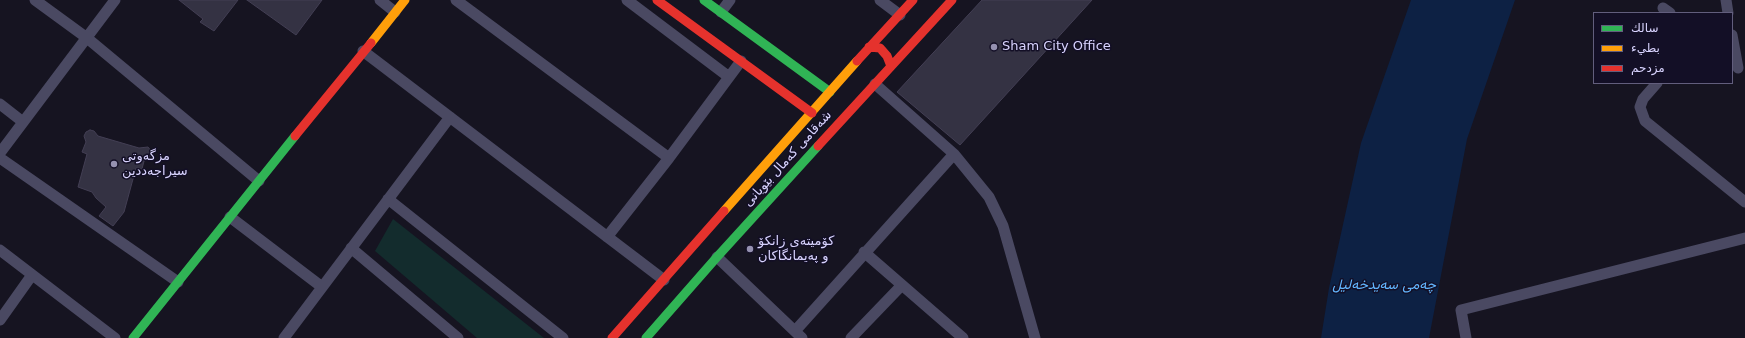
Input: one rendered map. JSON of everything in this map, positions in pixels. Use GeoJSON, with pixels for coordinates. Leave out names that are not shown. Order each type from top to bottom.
{"type":"FeatureCollection","features":[{"type":"Feature","properties":{"kind":"main road"},"geometry":{"type":"LineString","coordinates":[[133,338],[405,0]]}},
{"type":"Feature","properties":{"kind":"main road"},"geometry":{"type":"LineString","coordinates":[[657,0],[812,113]]}},
{"type":"Feature","properties":{"kind":"main road"},"geometry":{"type":"LineString","coordinates":[[704,0],[830,92]]}},
{"type":"Feature","properties":{"kind":"main road","name":"شەقامی کەمال بێویانی"},"geometry":{"type":"LineString","coordinates":[[612,338],[869,47],[914,0]]}},
{"type":"Feature","properties":{"kind":"main road","name":"شەقامی کەمال بێویانی"},"geometry":{"type":"LineString","coordinates":[[646,338],[717,257],[952,0]]}},
{"type":"Feature","properties":{"kind":"main road"},"geometry":{"type":"LineString","coordinates":[[869,47],[880,48],[888,56],[891,66]]}},
{"type":"Feature","properties":{"kind":"street"},"geometry":{"type":"LineString","coordinates":[[35,0],[86,38],[259,181]]}},
{"type":"Feature","properties":{"kind":"street"},"geometry":{"type":"LineString","coordinates":[[0,153],[115,0]]}},
{"type":"Feature","properties":{"kind":"street"},"geometry":{"type":"LineString","coordinates":[[380,0],[395,12]]}},
{"type":"Feature","properties":{"kind":"street"},"geometry":{"type":"LineString","coordinates":[[456,0],[669,158]]}},
{"type":"Feature","properties":{"kind":"street"},"geometry":{"type":"LineString","coordinates":[[627,0],[729,77]]}},
{"type":"Feature","properties":{"kind":"street"},"geometry":{"type":"LineString","coordinates":[[721,12],[730,0]]}},
{"type":"Feature","properties":{"kind":"street"},"geometry":{"type":"LineString","coordinates":[[880,0],[900,15]]}},
{"type":"Feature","properties":{"kind":"street"},"geometry":{"type":"LineString","coordinates":[[1726,0],[1728,12]]}},
{"type":"Feature","properties":{"kind":"street"},"geometry":{"type":"LineString","coordinates":[[1733,40],[1738,68]]}},
{"type":"Feature","properties":{"kind":"street"},"geometry":{"type":"LineString","coordinates":[[363,51],[664,280]]}},
{"type":"Feature","properties":{"kind":"street"},"geometry":{"type":"LineString","coordinates":[[607,237],[669,158],[741,61]]}},
{"type":"Feature","properties":{"kind":"street"},"geometry":{"type":"LineString","coordinates":[[875,84],[954,154],[989,197],[1003,226],[1035,338]]}},
{"type":"Feature","properties":{"kind":"street"},"geometry":{"type":"LineString","coordinates":[[1656,84],[1643,99],[1640,106],[1645,121],[1745,202]]}},
{"type":"Feature","properties":{"kind":"street"},"geometry":{"type":"LineString","coordinates":[[0,104],[23,122]]}},
{"type":"Feature","properties":{"kind":"street"},"geometry":{"type":"LineString","coordinates":[[284,338],[450,117]]}},
{"type":"Feature","properties":{"kind":"street"},"geometry":{"type":"LineString","coordinates":[[717,257],[798,335],[864,252],[954,154]]}},
{"type":"Feature","properties":{"kind":"street"},"geometry":{"type":"LineString","coordinates":[[0,158],[178,282]]}},
{"type":"Feature","properties":{"kind":"street"},"geometry":{"type":"LineString","coordinates":[[388,199],[563,338]]}},
{"type":"Feature","properties":{"kind":"street"},"geometry":{"type":"LineString","coordinates":[[230,217],[322,287]]}},
{"type":"Feature","properties":{"kind":"street"},"geometry":{"type":"LineString","coordinates":[[1466,338],[1461,310],[1745,238]]}},
{"type":"Feature","properties":{"kind":"street"},"geometry":{"type":"LineString","coordinates":[[351,248],[458,338]]}},
{"type":"Feature","properties":{"kind":"street"},"geometry":{"type":"LineString","coordinates":[[0,250],[115,338]]}},
{"type":"Feature","properties":{"kind":"street"},"geometry":{"type":"LineString","coordinates":[[864,252],[963,338]]}},
{"type":"Feature","properties":{"kind":"street"},"geometry":{"type":"LineString","coordinates":[[0,320],[32,275]]}},
{"type":"Feature","properties":{"kind":"street"},"geometry":{"type":"LineString","coordinates":[[851,338],[902,285]]}},
{"type":"Feature","properties":{"kind":"green space"},"geometry":{"type":"Polygon","coordinates":[[[393,219],[544,338],[477,338],[375,251],[393,219]]]}},
{"type":"Feature","properties":{"kind":"water","name":"چەمی سەیدخەلیل"},"geometry":{"type":"Polygon","coordinates":[[[1411,0],[1515,0],[1467,139],[1429,338],[1321,338],[1329,288],[1361,143],[1411,0]]]}},
{"type":"Feature","properties":{"kind":"building"},"geometry":{"type":"Polygon","coordinates":[[[179,0],[238,0],[214,31],[200,22],[203,19],[179,0]]]}},
{"type":"Feature","properties":{"kind":"building"},"geometry":{"type":"Polygon","coordinates":[[[247,0],[322,0],[296,35],[247,0]]]}},
{"type":"Feature","properties":{"kind":"building","name":"Sham City Office"},"geometry":{"type":"Polygon","coordinates":[[[982,0],[1092,0],[960,145],[897,92],[982,0]]]}},
{"type":"Feature","properties":{"kind":"building","name":"مزگەوتی سیراجەددین"},"geometry":{"type":"Polygon","coordinates":[[[90,130],[94,131],[98,136],[139,148],[148,147],[152,152],[151,156],[144,161],[142,169],[136,168],[124,212],[113,226],[99,216],[106,207],[92,192],[78,187],[87,154],[82,152],[86,142],[84,136],[86,132],[90,130]]]}},
{"type":"Feature","properties":{"kind":"traffic: fast"},"geometry":{"type":"LineString","coordinates":[[704,0],[830,92]]}},
{"type":"Feature","properties":{"kind":"traffic: fast"},"geometry":{"type":"LineString","coordinates":[[133,338],[295,136]]}},
{"type":"Feature","properties":{"kind":"traffic: fast"},"geometry":{"type":"LineString","coordinates":[[646,338],[818,146]]}},
{"type":"Feature","properties":{"kind":"traffic: slow"},"geometry":{"type":"LineString","coordinates":[[371,43],[405,0]]}},
{"type":"Feature","properties":{"kind":"traffic: slow"},"geometry":{"type":"LineString","coordinates":[[724,211],[857,61]]}},
{"type":"Feature","properties":{"kind":"traffic: jam"},"geometry":{"type":"LineString","coordinates":[[657,0],[812,113]]}},
{"type":"Feature","properties":{"kind":"traffic: jam"},"geometry":{"type":"LineString","coordinates":[[857,61],[913,0]]}},
{"type":"Feature","properties":{"kind":"traffic: jam"},"geometry":{"type":"LineString","coordinates":[[818,146],[952,0]]}},
{"type":"Feature","properties":{"kind":"traffic: jam"},"geometry":{"type":"LineString","coordinates":[[295,136],[371,43]]}},
{"type":"Feature","properties":{"kind":"traffic: jam"},"geometry":{"type":"LineString","coordinates":[[869,47],[880,48],[887,56],[891,66]]}},
{"type":"Feature","properties":{"kind":"traffic: jam"},"geometry":{"type":"LineString","coordinates":[[612,338],[724,211]]}},
{"type":"Feature","properties":{"kind":"place","name":"Sham City Office"},"geometry":{"type":"Point","coordinates":[994,47]}},
{"type":"Feature","properties":{"kind":"place","name":"مزگەوتی سیراجەددین"},"geometry":{"type":"Point","coordinates":[114,164]}},
{"type":"Feature","properties":{"kind":"place","name":"کۆمیتەی زانکۆ و پەیمانگاکان"},"geometry":{"type":"Point","coordinates":[750,249]}}]}
